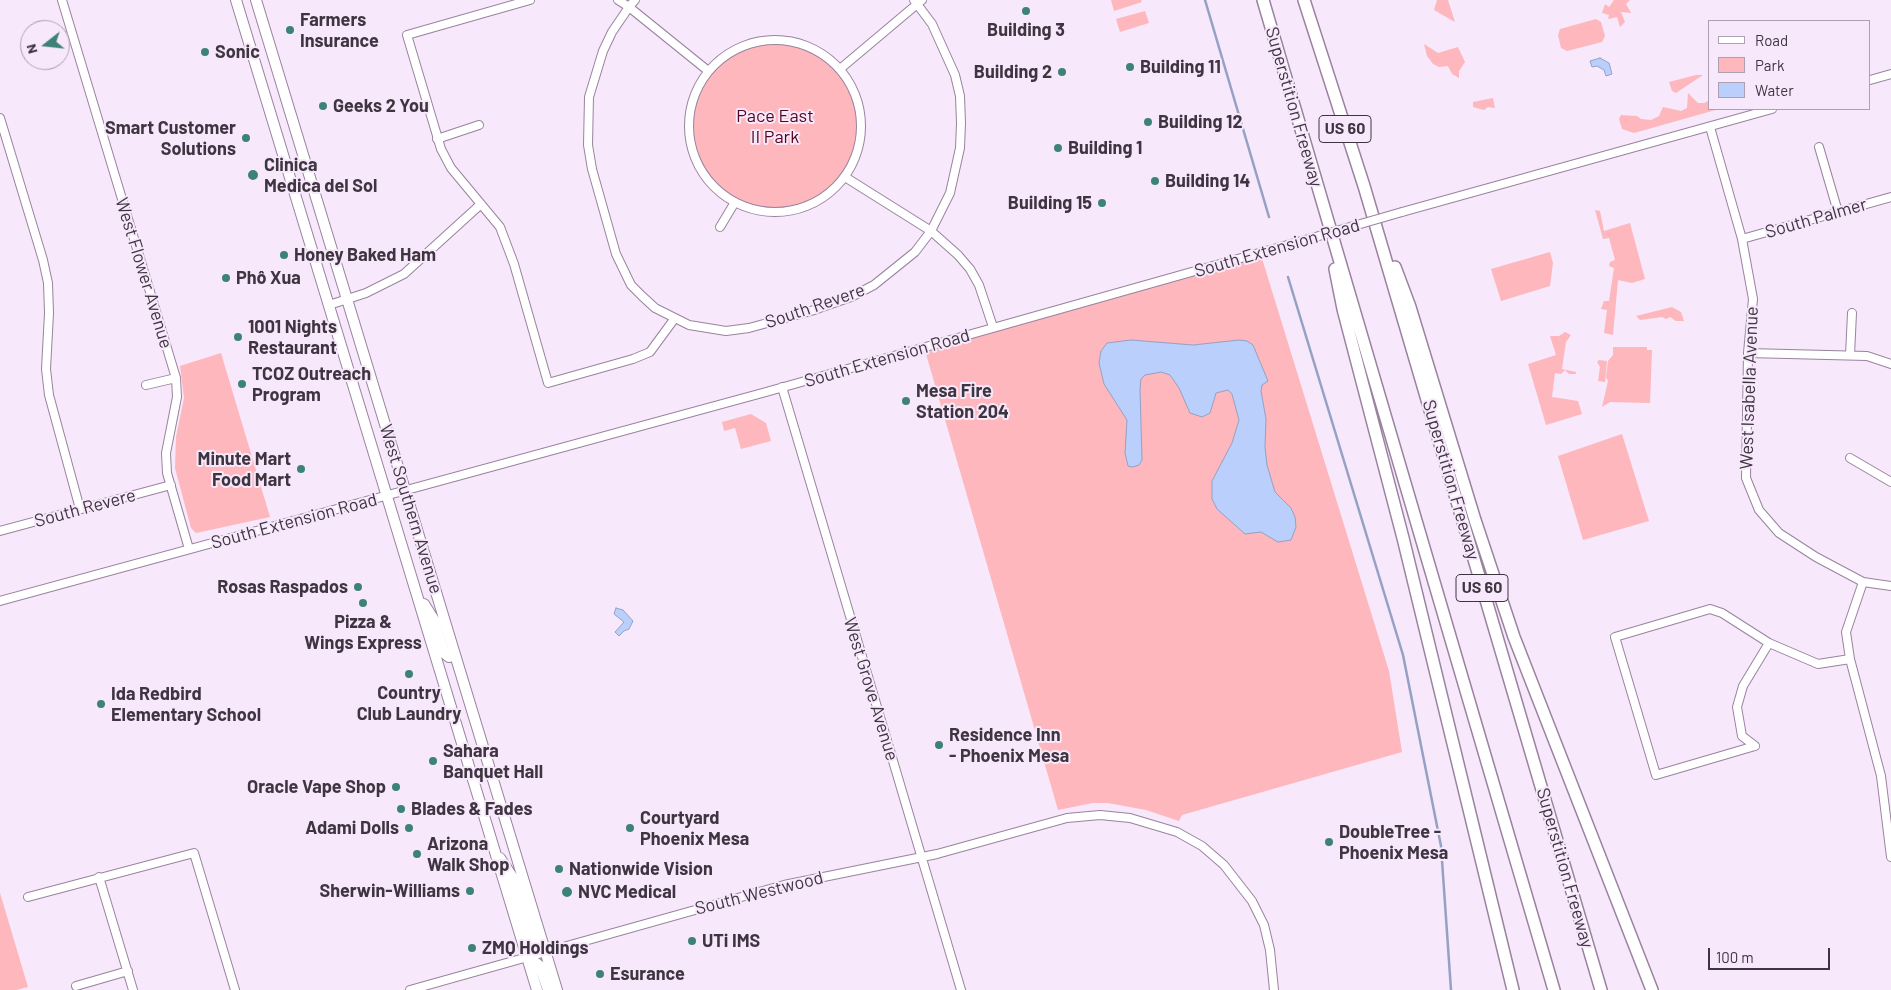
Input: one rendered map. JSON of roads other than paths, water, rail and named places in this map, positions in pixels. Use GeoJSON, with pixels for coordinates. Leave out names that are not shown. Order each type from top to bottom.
{"type":"FeatureCollection","features":[{"type":"Feature","properties":{"kind":"highway"},"geometry":{"type":"LineString","coordinates":[[1256,0],[1296,112]]}},
{"type":"Feature","properties":{"kind":"highway","name":"Superstition Freeway"},"geometry":{"type":"LineString","coordinates":[[1263,0],[1554,990]]}},
{"type":"Feature","properties":{"kind":"highway","name":"Superstition Freeway"},"geometry":{"type":"LineString","coordinates":[[1304,0],[1364,186],[1601,990]]}},
{"type":"Feature","properties":{"kind":"highway"},"geometry":{"type":"LineString","coordinates":[[1364,186],[1410,307],[1475,520],[1514,637],[1652,990]]}},
{"type":"Feature","properties":{"kind":"highway"},"geometry":{"type":"LineString","coordinates":[[1321,199],[1343,309],[1403,538],[1514,990]]}},
{"type":"Feature","properties":{"kind":"main road","name":"West Southern Avenue"},"geometry":{"type":"LineString","coordinates":[[236,0],[537,990]]}},
{"type":"Feature","properties":{"kind":"main road","name":"West Southern Avenue"},"geometry":{"type":"LineString","coordinates":[[256,0],[557,990]]}},
{"type":"Feature","properties":{"kind":"main road"},"geometry":{"type":"LineString","coordinates":[[415,587],[434,620],[444,653],[449,657],[455,655]]}},
{"type":"Feature","properties":{"kind":"main road"},"geometry":{"type":"LineString","coordinates":[[473,778],[491,772]]}},
{"type":"Feature","properties":{"kind":"main road"},"geometry":{"type":"LineString","coordinates":[[495,852],[513,878],[533,944],[545,951]]}},
{"type":"Feature","properties":{"kind":"main road"},"geometry":{"type":"LineString","coordinates":[[527,956],[540,966],[548,990]]}},
{"type":"Feature","properties":{"kind":"street","name":"West Flower Avenue"},"geometry":{"type":"LineString","coordinates":[[62,0],[176,378],[177,397],[166,453],[167,473],[189,549]]}},
{"type":"Feature","properties":{"kind":"street"},"geometry":{"type":"LineString","coordinates":[[530,0],[407,35],[437,140],[451,168],[500,227],[514,264],[548,383],[650,352],[675,318]]}},
{"type":"Feature","properties":{"kind":"street"},"geometry":{"type":"LineString","coordinates":[[618,0],[706,70]]}},
{"type":"Feature","properties":{"kind":"street","name":"South Revere"},"geometry":{"type":"LineString","coordinates":[[635,0],[628,7],[612,32],[595,73],[589,97],[589,153],[594,178],[623,269],[631,285],[655,308],[689,325],[726,331],[749,328],[811,311],[851,297],[874,285],[915,252],[931,231],[950,193],[956,172],[960,148],[961,114],[955,75],[943,45],[918,1]]}},
{"type":"Feature","properties":{"kind":"street"},"geometry":{"type":"LineString","coordinates":[[840,69],[918,1]]}},
{"type":"Feature","properties":{"kind":"street"},"geometry":{"type":"LineString","coordinates":[[772,39],[801,44],[818,52],[840,69],[853,90],[859,106],[860,121],[857,151],[853,164],[845,177],[832,191],[816,202],[799,208],[764,212],[735,202],[710,182],[700,168],[690,138],[688,118],[695,91],[706,70],[729,52],[742,45],[772,39]]}},
{"type":"Feature","properties":{"kind":"street"},"geometry":{"type":"LineString","coordinates":[[1871,80],[1891,74]]}},
{"type":"Feature","properties":{"kind":"street","name":"South Extension Road"},"geometry":{"type":"LineString","coordinates":[[0,601],[782,387],[1769,110]]}},
{"type":"Feature","properties":{"kind":"street"},"geometry":{"type":"LineString","coordinates":[[0,118],[43,260],[48,283],[49,313],[46,369],[48,395],[80,509]]}},
{"type":"Feature","properties":{"kind":"street"},"geometry":{"type":"LineString","coordinates":[[437,140],[479,126]]}},
{"type":"Feature","properties":{"kind":"street","name":"West Isabella Avenue"},"geometry":{"type":"LineString","coordinates":[[1710,127],[1742,239],[1753,300],[1748,353],[1746,478],[1759,510],[1779,533],[1816,557],[1863,582]]}},
{"type":"Feature","properties":{"kind":"street"},"geometry":{"type":"LineString","coordinates":[[1819,147],[1838,212]]}},
{"type":"Feature","properties":{"kind":"street"},"geometry":{"type":"LineString","coordinates":[[845,177],[931,231],[958,255],[970,269],[986,302],[993,328]]}},
{"type":"Feature","properties":{"kind":"street","name":"South Palmer"},"geometry":{"type":"LineString","coordinates":[[1742,239],[1891,197]]}},
{"type":"Feature","properties":{"kind":"street"},"geometry":{"type":"LineString","coordinates":[[720,227],[735,202]]}},
{"type":"Feature","properties":{"kind":"street"},"geometry":{"type":"LineString","coordinates":[[329,305],[366,293],[404,274],[482,204]]}},
{"type":"Feature","properties":{"kind":"street"},"geometry":{"type":"LineString","coordinates":[[1850,355],[1852,313]]}},
{"type":"Feature","properties":{"kind":"street"},"geometry":{"type":"LineString","coordinates":[[1748,353],[1850,355],[1876,358],[1891,364]]}},
{"type":"Feature","properties":{"kind":"street"},"geometry":{"type":"LineString","coordinates":[[146,385],[176,378]]}},
{"type":"Feature","properties":{"kind":"street","name":"West Grove Avenue"},"geometry":{"type":"LineString","coordinates":[[782,387],[961,990]]}},
{"type":"Feature","properties":{"kind":"street"},"geometry":{"type":"LineString","coordinates":[[1850,458],[1891,482]]}},
{"type":"Feature","properties":{"kind":"street","name":"South Revere"},"geometry":{"type":"LineString","coordinates":[[0,531],[171,485]]}},
{"type":"Feature","properties":{"kind":"street"},"geometry":{"type":"LineString","coordinates":[[1891,586],[1863,582],[1846,632],[1850,659],[1888,805],[1891,857]]}},
{"type":"Feature","properties":{"kind":"street"},"geometry":{"type":"LineString","coordinates":[[1769,643],[1743,686],[1737,707],[1742,736],[1755,746],[1656,775],[1615,637],[1710,609],[1722,613],[1769,643],[1818,664],[1850,659]]}},
{"type":"Feature","properties":{"kind":"street","name":"South Westwood"},"geometry":{"type":"LineString","coordinates":[[410,990],[784,885],[921,857],[1082,816],[1114,816],[1149,823],[1177,832],[1214,855],[1235,876],[1260,915],[1270,950],[1274,990]]}},
{"type":"Feature","properties":{"kind":"street"},"geometry":{"type":"LineString","coordinates":[[28,897],[194,853],[235,990]]}},
{"type":"Feature","properties":{"kind":"street"},"geometry":{"type":"LineString","coordinates":[[99,877],[134,990]]}},
{"type":"Feature","properties":{"kind":"street"},"geometry":{"type":"LineString","coordinates":[[76,986],[128,971]]}},
{"type":"Feature","properties":{"kind":"water"},"geometry":{"type":"Polygon","coordinates":[[[1600,58],[1609,63],[1612,74],[1606,76],[1604,70],[1597,66],[1592,67],[1590,61],[1600,58]]]}},
{"type":"Feature","properties":{"kind":"water"},"geometry":{"type":"Polygon","coordinates":[[[1131,340],[1193,345],[1239,340],[1247,341],[1253,345],[1268,381],[1262,385],[1261,391],[1266,419],[1265,447],[1267,465],[1275,492],[1291,508],[1295,517],[1296,527],[1291,540],[1278,542],[1261,532],[1245,534],[1217,509],[1212,499],[1212,481],[1232,443],[1239,420],[1232,394],[1228,390],[1216,393],[1210,413],[1202,417],[1190,413],[1179,388],[1170,375],[1161,372],[1145,375],[1141,379],[1140,389],[1142,460],[1139,465],[1128,466],[1125,453],[1127,420],[1104,384],[1099,363],[1101,351],[1107,343],[1131,340]]]}},
{"type":"Feature","properties":{"kind":"water"},"geometry":{"type":"Polygon","coordinates":[[[616,608],[623,610],[633,621],[629,629],[619,636],[615,632],[624,622],[614,614],[616,608]]]}},
{"type":"Feature","properties":{"kind":"waterway"},"geometry":{"type":"LineString","coordinates":[[1205,0],[1269,217]]}},
{"type":"Feature","properties":{"kind":"waterway"},"geometry":{"type":"LineString","coordinates":[[1288,277],[1403,655],[1441,846],[1451,990]]}},
{"type":"Feature","properties":{"kind":"place","name":"Building 3"},"geometry":{"type":"Point","coordinates":[1026,11]}},
{"type":"Feature","properties":{"kind":"place","name":"Farmers Insurance"},"geometry":{"type":"Point","coordinates":[290,30]}},
{"type":"Feature","properties":{"kind":"place","name":"Sonic"},"geometry":{"type":"Point","coordinates":[205,52]}},
{"type":"Feature","properties":{"kind":"place","name":"Building 11"},"geometry":{"type":"Point","coordinates":[1130,67]}},
{"type":"Feature","properties":{"kind":"place","name":"Building 2"},"geometry":{"type":"Point","coordinates":[1062,72]}},
{"type":"Feature","properties":{"kind":"place","name":"Geeks 2 You"},"geometry":{"type":"Point","coordinates":[323,106]}},
{"type":"Feature","properties":{"kind":"place","name":"Building 12"},"geometry":{"type":"Point","coordinates":[1148,122]}},
{"type":"Feature","properties":{"kind":"place","name":"Smart Customer Solutions"},"geometry":{"type":"Point","coordinates":[246,138]}},
{"type":"Feature","properties":{"kind":"place","name":"Building 1"},"geometry":{"type":"Point","coordinates":[1058,148]}},
{"type":"Feature","properties":{"kind":"place","name":"Clinica Medica del Sol"},"geometry":{"type":"Point","coordinates":[253,175]}},
{"type":"Feature","properties":{"kind":"place","name":"Building 14"},"geometry":{"type":"Point","coordinates":[1155,181]}},
{"type":"Feature","properties":{"kind":"place","name":"Building 15"},"geometry":{"type":"Point","coordinates":[1102,203]}},
{"type":"Feature","properties":{"kind":"place","name":"Honey Baked Ham"},"geometry":{"type":"Point","coordinates":[284,255]}},
{"type":"Feature","properties":{"kind":"place","name":"Phô Xua"},"geometry":{"type":"Point","coordinates":[226,278]}},
{"type":"Feature","properties":{"kind":"place","name":"1001 Nights Restaurant"},"geometry":{"type":"Point","coordinates":[238,337]}},
{"type":"Feature","properties":{"kind":"place","name":"TCOZ Outreach Program"},"geometry":{"type":"Point","coordinates":[242,384]}},
{"type":"Feature","properties":{"kind":"place","name":"Mesa Fire Station 204"},"geometry":{"type":"Point","coordinates":[906,401]}},
{"type":"Feature","properties":{"kind":"place","name":"Minute Mart Food Mart"},"geometry":{"type":"Point","coordinates":[301,469]}},
{"type":"Feature","properties":{"kind":"place","name":"Rosas Raspados"},"geometry":{"type":"Point","coordinates":[358,587]}},
{"type":"Feature","properties":{"kind":"place","name":"Pizza & Wings Express"},"geometry":{"type":"Point","coordinates":[363,603]}},
{"type":"Feature","properties":{"kind":"place","name":"Country Club Laundry"},"geometry":{"type":"Point","coordinates":[409,674]}},
{"type":"Feature","properties":{"kind":"place","name":"Ida Redbird Elementary School"},"geometry":{"type":"Point","coordinates":[101,704]}},
{"type":"Feature","properties":{"kind":"place","name":"Residence Inn - Phoenix Mesa"},"geometry":{"type":"Point","coordinates":[939,745]}},
{"type":"Feature","properties":{"kind":"place","name":"Sahara Banquet Hall"},"geometry":{"type":"Point","coordinates":[433,761]}},
{"type":"Feature","properties":{"kind":"place","name":"Oracle Vape Shop"},"geometry":{"type":"Point","coordinates":[396,787]}},
{"type":"Feature","properties":{"kind":"place","name":"Blades & Fades"},"geometry":{"type":"Point","coordinates":[401,809]}},
{"type":"Feature","properties":{"kind":"place","name":"Adami Dolls"},"geometry":{"type":"Point","coordinates":[409,828]}},
{"type":"Feature","properties":{"kind":"place","name":"Courtyard Phoenix Mesa"},"geometry":{"type":"Point","coordinates":[630,828]}},
{"type":"Feature","properties":{"kind":"place","name":"DoubleTree - Phoenix Mesa"},"geometry":{"type":"Point","coordinates":[1329,842]}},
{"type":"Feature","properties":{"kind":"place","name":"Arizona Walk Shop"},"geometry":{"type":"Point","coordinates":[417,854]}},
{"type":"Feature","properties":{"kind":"place","name":"Nationwide Vision"},"geometry":{"type":"Point","coordinates":[559,869]}},
{"type":"Feature","properties":{"kind":"place","name":"Sherwin-Williams"},"geometry":{"type":"Point","coordinates":[470,891]}},
{"type":"Feature","properties":{"kind":"place","name":"NVC Medical"},"geometry":{"type":"Point","coordinates":[567,892]}},
{"type":"Feature","properties":{"kind":"place","name":"UTi IMS"},"geometry":{"type":"Point","coordinates":[692,941]}},
{"type":"Feature","properties":{"kind":"place","name":"ZMQ Holdings"},"geometry":{"type":"Point","coordinates":[472,948]}},
{"type":"Feature","properties":{"kind":"place","name":"Esurance"},"geometry":{"type":"Point","coordinates":[600,974]}},
{"type":"Feature","properties":{"kind":"park label","name":"Pace East II Park"},"geometry":{"type":"Point","coordinates":[775,126]}}]}
